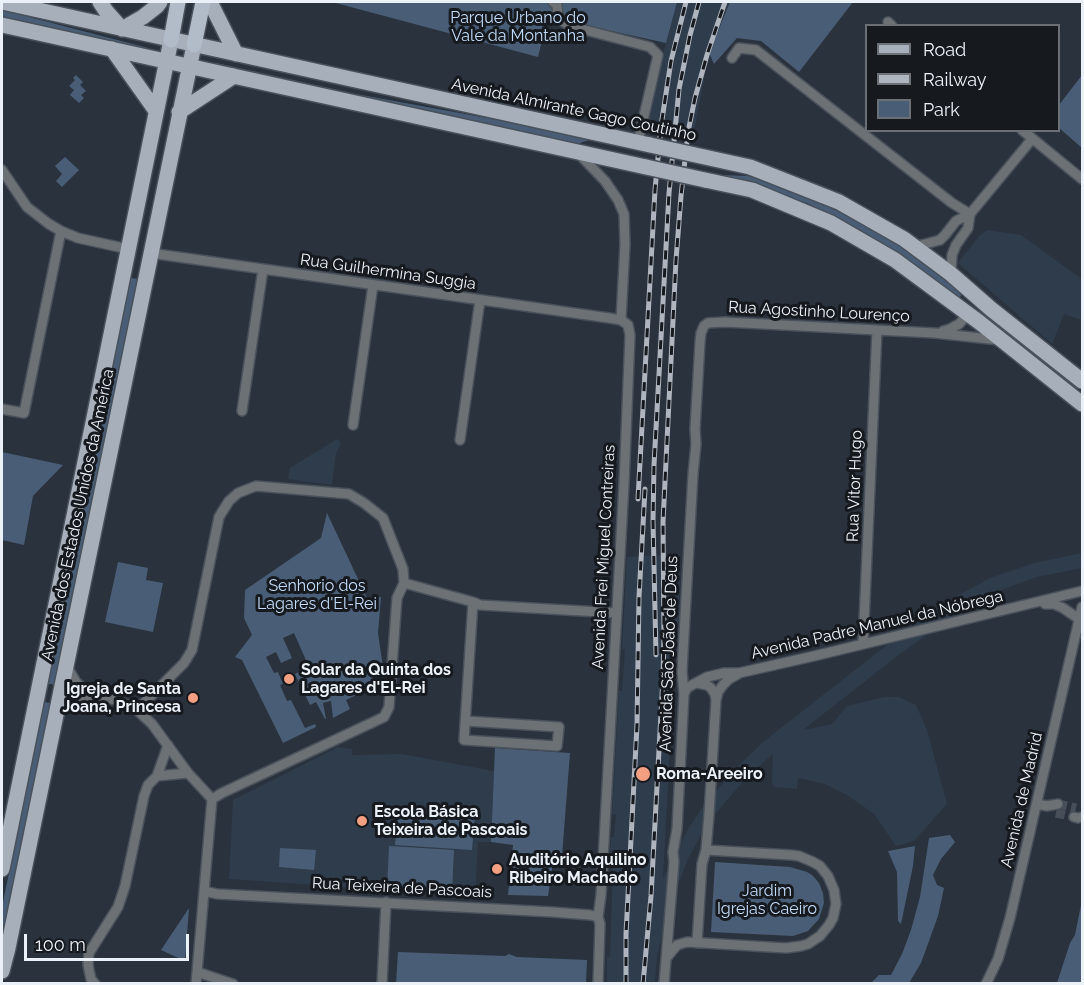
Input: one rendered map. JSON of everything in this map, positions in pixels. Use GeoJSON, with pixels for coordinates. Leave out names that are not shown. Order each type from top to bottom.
{"type":"FeatureCollection","features":[{"type":"Feature","properties":{"kind":"highway"},"geometry":{"type":"LineString","coordinates":[[194,45],[203,2]]}},
{"type":"Feature","properties":{"kind":"highway"},"geometry":{"type":"LineString","coordinates":[[171,39],[176,6]]}},
{"type":"Feature","properties":{"kind":"main road","name":"Avenida Almirante Gago Coutinho"},"geometry":{"type":"LineString","coordinates":[[2,2],[750,167],[839,202],[904,239],[1079,375]]}},
{"type":"Feature","properties":{"kind":"main road"},"geometry":{"type":"LineString","coordinates":[[100,2],[122,29],[143,17],[160,2]]}},
{"type":"Feature","properties":{"kind":"main road"},"geometry":{"type":"LineString","coordinates":[[210,2],[236,54]]}},
{"type":"Feature","properties":{"kind":"main road"},"geometry":{"type":"LineString","coordinates":[[2,25],[752,190],[831,223],[895,260],[1083,404]]}},
{"type":"Feature","properties":{"kind":"main road","name":"Avenida dos Estados Unidos da América"},"geometry":{"type":"LineString","coordinates":[[2,869],[171,39]]}},
{"type":"Feature","properties":{"kind":"main road","name":"Avenida dos Estados Unidos da América"},"geometry":{"type":"LineString","coordinates":[[2,970],[194,45]]}},
{"type":"Feature","properties":{"kind":"main road"},"geometry":{"type":"LineString","coordinates":[[112,49],[156,111]]}},
{"type":"Feature","properties":{"kind":"main road"},"geometry":{"type":"LineString","coordinates":[[179,112],[234,76]]}},
{"type":"Feature","properties":{"kind":"main road"},"geometry":{"type":"LineString","coordinates":[[625,162],[644,144]]}},
{"type":"Feature","properties":{"kind":"main road"},"geometry":{"type":"LineString","coordinates":[[666,171],[669,149]]}},
{"type":"Feature","properties":{"kind":"main road"},"geometry":{"type":"LineString","coordinates":[[128,249],[150,253]]}},
{"type":"Feature","properties":{"kind":"main road"},"geometry":{"type":"LineString","coordinates":[[966,287],[971,297],[968,314]]}},
{"type":"Feature","properties":{"kind":"street"},"geometry":{"type":"LineString","coordinates":[[554,2],[558,16],[570,26],[650,47],[658,56],[644,144]]}},
{"type":"Feature","properties":{"kind":"street"},"geometry":{"type":"LineString","coordinates":[[732,58],[738,48],[756,50],[952,203],[970,214]]}},
{"type":"Feature","properties":{"kind":"street"},"geometry":{"type":"LineString","coordinates":[[1024,132],[1083,179]]}},
{"type":"Feature","properties":{"kind":"street"},"geometry":{"type":"LineString","coordinates":[[914,247],[940,240],[956,222],[970,214],[1032,139]]}},
{"type":"Feature","properties":{"kind":"street","name":"Avenida Frei Miguel Contreiras"},"geometry":{"type":"LineString","coordinates":[[577,152],[605,181],[624,214],[625,244],[621,320],[628,325],[630,335],[617,613],[598,917],[600,924],[597,984]]}},
{"type":"Feature","properties":{"kind":"street"},"geometry":{"type":"LineString","coordinates":[[2,170],[27,207],[61,231],[78,238],[128,249]]}},
{"type":"Feature","properties":{"kind":"street"},"geometry":{"type":"LineString","coordinates":[[951,274],[952,255],[968,228],[970,214]]}},
{"type":"Feature","properties":{"kind":"street"},"geometry":{"type":"LineString","coordinates":[[2,409],[24,413],[61,231]]}},
{"type":"Feature","properties":{"kind":"street","name":"Rua Guilhermina Suggia"},"geometry":{"type":"LineString","coordinates":[[150,253],[621,320]]}},
{"type":"Feature","properties":{"kind":"street"},"geometry":{"type":"LineString","coordinates":[[242,411],[263,269]]}},
{"type":"Feature","properties":{"kind":"street"},"geometry":{"type":"LineString","coordinates":[[353,425],[373,285]]}},
{"type":"Feature","properties":{"kind":"street"},"geometry":{"type":"LineString","coordinates":[[460,440],[480,300]]}},
{"type":"Feature","properties":{"kind":"street","name":"Rua Agostinho Lourenço"},"geometry":{"type":"LineString","coordinates":[[934,333],[959,324],[968,314]]}},
{"type":"Feature","properties":{"kind":"street","name":"Rua Agostinho Lourenço"},"geometry":{"type":"LineString","coordinates":[[704,326],[714,322],[934,333],[1002,340]]}},
{"type":"Feature","properties":{"kind":"street","name":"Avenida São João de Deus"},"geometry":{"type":"LineString","coordinates":[[664,984],[673,852],[677,829],[684,694],[682,671],[700,342],[704,326]]}},
{"type":"Feature","properties":{"kind":"street","name":"Rua Vitor Hugo"},"geometry":{"type":"LineString","coordinates":[[863,644],[877,330]]}},
{"type":"Feature","properties":{"kind":"street"},"geometry":{"type":"LineString","coordinates":[[136,710],[184,663],[192,650],[219,517],[228,501],[238,493],[256,486],[349,495],[364,503],[382,518],[404,569],[404,583],[397,598],[389,707],[384,717],[212,799]]}},
{"type":"Feature","properties":{"kind":"street"},"geometry":{"type":"LineString","coordinates":[[404,583],[480,605],[617,613]]}},
{"type":"Feature","properties":{"kind":"street","name":"Avenida Padre Manuel da Nóbrega"},"geometry":{"type":"LineString","coordinates":[[684,694],[692,684],[707,677],[724,673],[739,673],[1083,591]]}},
{"type":"Feature","properties":{"kind":"street"},"geometry":{"type":"LineString","coordinates":[[466,721],[559,727],[557,746],[464,740],[473,602]]}},
{"type":"Feature","properties":{"kind":"street"},"geometry":{"type":"LineString","coordinates":[[1037,603],[1054,604],[1064,608],[1079,620]]}},
{"type":"Feature","properties":{"kind":"street","name":"Avenida de Madrid"},"geometry":{"type":"LineString","coordinates":[[986,984],[1005,939],[1083,607]]}},
{"type":"Feature","properties":{"kind":"street"},"geometry":{"type":"LineString","coordinates":[[66,665],[76,682],[90,695],[116,700],[136,710],[152,724],[188,772],[212,799],[196,984]]}},
{"type":"Feature","properties":{"kind":"street"},"geometry":{"type":"LineString","coordinates":[[697,943],[702,864],[706,850],[709,815],[716,700],[723,685],[739,673]]}},
{"type":"Feature","properties":{"kind":"street","name":"Avenida São João de Deus"},"geometry":{"type":"LineString","coordinates":[[697,683],[711,688],[716,700]]}},
{"type":"Feature","properties":{"kind":"street"},"geometry":{"type":"LineString","coordinates":[[57,710],[90,695]]}},
{"type":"Feature","properties":{"kind":"street"},"geometry":{"type":"LineString","coordinates":[[95,984],[88,970],[89,953],[118,908],[125,886],[144,796],[148,785],[157,776],[168,745]]}},
{"type":"Feature","properties":{"kind":"street"},"geometry":{"type":"LineString","coordinates":[[157,776],[188,772]]}},
{"type":"Feature","properties":{"kind":"street"},"geometry":{"type":"LineString","coordinates":[[1037,804],[1057,809]]}},
{"type":"Feature","properties":{"kind":"street"},"geometry":{"type":"LineString","coordinates":[[666,960],[677,945],[687,942],[786,948],[801,946],[814,941],[825,931],[833,918],[836,904],[834,890],[828,876],[820,866],[806,858],[706,850]]}},
{"type":"Feature","properties":{"kind":"street","name":"Rua Teixeira de Pascoais"},"geometry":{"type":"LineString","coordinates":[[204,891],[216,894],[386,902],[598,917]]}},
{"type":"Feature","properties":{"kind":"street"},"geometry":{"type":"LineString","coordinates":[[382,984],[386,902]]}},
{"type":"Feature","properties":{"kind":"street"},"geometry":{"type":"LineString","coordinates":[[670,922],[676,936],[687,942]]}},
{"type":"Feature","properties":{"kind":"street"},"geometry":{"type":"LineString","coordinates":[[197,972],[233,984]]}},
{"type":"Feature","properties":{"kind":"shaded area"},"geometry":{"type":"Polygon","coordinates":[[[677,2],[730,2],[709,53],[693,137],[647,128],[677,2]]]}},
{"type":"Feature","properties":{"kind":"shaded area"},"geometry":{"type":"Polygon","coordinates":[[[987,230],[1021,235],[1082,279],[1082,320],[1064,314],[1052,344],[958,263],[979,236],[987,230]]]}},
{"type":"Feature","properties":{"kind":"shaded area"},"geometry":{"type":"Polygon","coordinates":[[[337,439],[341,443],[336,453],[332,485],[288,479],[290,468],[337,439]]]}},
{"type":"Feature","properties":{"kind":"shaded area"},"geometry":{"type":"Polygon","coordinates":[[[1082,553],[1082,568],[1037,577],[1017,584],[996,592],[952,616],[803,730],[832,724],[847,706],[884,697],[899,697],[916,705],[927,730],[947,804],[914,841],[896,846],[874,814],[847,795],[825,784],[798,778],[797,789],[775,787],[772,783],[773,754],[748,776],[716,813],[688,859],[669,908],[657,955],[655,983],[607,983],[613,864],[610,863],[611,837],[614,837],[616,815],[612,814],[619,691],[622,691],[625,649],[622,649],[627,557],[680,554],[678,653],[675,653],[663,879],[688,829],[704,805],[738,766],[763,742],[887,645],[944,603],[990,578],[1034,563],[1082,553]]]}},
{"type":"Feature","properties":{"kind":"shaded area","name":"Escola Básica Teixeira de Pascoais"},"geometry":{"type":"Polygon","coordinates":[[[338,747],[352,749],[352,755],[402,754],[494,771],[491,842],[478,842],[475,896],[229,879],[233,800],[338,747]]]}},
{"type":"Feature","properties":{"kind":"green space","name":"Parque Urbano do Vale da Montanha"},"geometry":{"type":"Polygon","coordinates":[[[332,2],[677,2],[666,43],[548,17],[538,57],[332,2]]]}},
{"type":"Feature","properties":{"kind":"green space"},"geometry":{"type":"Polygon","coordinates":[[[730,2],[853,2],[799,72],[761,41],[737,38],[714,64],[709,53],[730,2]]]}},
{"type":"Feature","properties":{"kind":"green space"},"geometry":{"type":"Polygon","coordinates":[[[2,10],[148,48],[147,51],[2,18],[2,10]]]}},
{"type":"Feature","properties":{"kind":"green space"},"geometry":{"type":"Polygon","coordinates":[[[216,63],[356,94],[498,120],[589,140],[574,145],[215,66],[216,63]]]}},
{"type":"Feature","properties":{"kind":"green space"},"geometry":{"type":"Polygon","coordinates":[[[76,75],[83,82],[80,85],[86,91],[81,95],[84,98],[79,103],[70,95],[74,90],[69,86],[75,80],[73,78],[76,75]]]}},
{"type":"Feature","properties":{"kind":"green space"},"geometry":{"type":"Polygon","coordinates":[[[1082,75],[1082,148],[1060,129],[1060,104],[1082,75]]]}},
{"type":"Feature","properties":{"kind":"green space"},"geometry":{"type":"Polygon","coordinates":[[[65,157],[79,170],[62,187],[56,181],[62,174],[55,166],[65,157]]]}},
{"type":"Feature","properties":{"kind":"green space"},"geometry":{"type":"Polygon","coordinates":[[[722,175],[748,176],[807,196],[864,224],[915,256],[953,284],[961,295],[960,298],[910,261],[807,203],[722,177],[722,175]]]}},
{"type":"Feature","properties":{"kind":"green space"},"geometry":{"type":"Polygon","coordinates":[[[131,278],[138,279],[54,685],[48,684],[131,278]]]}},
{"type":"Feature","properties":{"kind":"green space"},"geometry":{"type":"Polygon","coordinates":[[[2,452],[63,465],[33,496],[24,545],[2,540],[2,452]]]}},
{"type":"Feature","properties":{"kind":"green space","name":"Senhorio dos Lagares d'El-Rei"},"geometry":{"type":"Polygon","coordinates":[[[327,513],[367,598],[381,597],[378,633],[385,681],[346,700],[350,709],[333,718],[331,701],[323,703],[325,719],[316,702],[310,705],[295,674],[309,667],[294,633],[283,638],[292,658],[281,663],[276,652],[266,657],[274,673],[278,672],[283,684],[280,685],[287,701],[291,700],[305,728],[315,724],[316,727],[283,743],[242,660],[235,657],[252,635],[244,618],[245,590],[321,538],[327,513]]]}},
{"type":"Feature","properties":{"kind":"green space"},"geometry":{"type":"Polygon","coordinates":[[[118,562],[148,568],[146,580],[163,583],[153,632],[105,622],[118,562]]]}},
{"type":"Feature","properties":{"kind":"green space"},"geometry":{"type":"Polygon","coordinates":[[[44,702],[50,703],[2,940],[2,907],[44,702]]]}},
{"type":"Feature","properties":{"kind":"green space"},"geometry":{"type":"Polygon","coordinates":[[[495,748],[570,753],[562,856],[554,855],[548,896],[508,895],[513,845],[491,842],[495,748]]]}},
{"type":"Feature","properties":{"kind":"green space"},"geometry":{"type":"Polygon","coordinates":[[[398,809],[475,814],[472,850],[395,845],[398,809]]]}},
{"type":"Feature","properties":{"kind":"green space"},"geometry":{"type":"Polygon","coordinates":[[[950,835],[955,842],[941,859],[933,875],[937,885],[944,888],[938,916],[921,963],[909,983],[871,983],[879,975],[891,975],[902,954],[920,897],[929,838],[950,835]]]}},
{"type":"Feature","properties":{"kind":"green space"},"geometry":{"type":"Polygon","coordinates":[[[389,846],[454,850],[452,891],[387,888],[389,846]]]}},
{"type":"Feature","properties":{"kind":"green space"},"geometry":{"type":"Polygon","coordinates":[[[915,846],[901,924],[898,921],[897,872],[888,851],[915,846]]]}},
{"type":"Feature","properties":{"kind":"green space"},"geometry":{"type":"Polygon","coordinates":[[[280,848],[316,850],[314,870],[279,867],[280,848]]]}},
{"type":"Feature","properties":{"kind":"green space","name":"Jardim Igrejas Caeiro"},"geometry":{"type":"Polygon","coordinates":[[[715,862],[790,867],[807,872],[819,883],[823,893],[824,903],[819,919],[808,931],[793,936],[711,932],[715,862]]]}},
{"type":"Feature","properties":{"kind":"green space"},"geometry":{"type":"Polygon","coordinates":[[[1082,900],[1082,983],[1057,983],[1070,943],[1075,935],[1082,900]]]}},
{"type":"Feature","properties":{"kind":"green space"},"geometry":{"type":"Polygon","coordinates":[[[189,908],[185,961],[161,950],[189,908]]]}},
{"type":"Feature","properties":{"kind":"green space"},"geometry":{"type":"Polygon","coordinates":[[[398,952],[505,956],[509,954],[517,957],[587,960],[586,983],[396,983],[398,952]]]}},
{"type":"Feature","properties":{"kind":"tunnel"},"geometry":{"type":"LineString","coordinates":[[1058,804],[1076,808]]}},
{"type":"Feature","properties":{"kind":"tunnel"},"geometry":{"type":"LineString","coordinates":[[1056,813],[1074,817]]}},
{"type":"Feature","properties":{"kind":"railway"},"geometry":{"type":"LineString","coordinates":[[638,499],[655,190],[661,126],[671,61],[686,2]]}},
{"type":"Feature","properties":{"kind":"railway"},"geometry":{"type":"LineString","coordinates":[[656,655],[654,465],[669,193],[679,89],[699,2]]}},
{"type":"Feature","properties":{"kind":"railway"},"geometry":{"type":"LineString","coordinates":[[643,984],[651,896],[663,677],[663,522],[681,196],[688,132],[695,98],[725,2]]}},
{"type":"Feature","properties":{"kind":"railway"},"geometry":{"type":"LineString","coordinates":[[626,984],[626,934],[637,725],[639,597],[645,489]]}},
{"type":"Feature","properties":{"kind":"place","name":"Solar da Quinta dos Lagares d'El-Rei"},"geometry":{"type":"Point","coordinates":[289,679]}},
{"type":"Feature","properties":{"kind":"place","name":"Igreja de Santa Joana, Princesa"},"geometry":{"type":"Point","coordinates":[193,698]}},
{"type":"Feature","properties":{"kind":"place","name":"Roma-Areeiro"},"geometry":{"type":"Point","coordinates":[643,774]}},
{"type":"Feature","properties":{"kind":"place","name":"Escola Básica Teixeira de Pascoais"},"geometry":{"type":"Point","coordinates":[362,821]}},
{"type":"Feature","properties":{"kind":"place","name":"Auditório Aquilino Ribeiro Machado"},"geometry":{"type":"Point","coordinates":[497,869]}}]}
